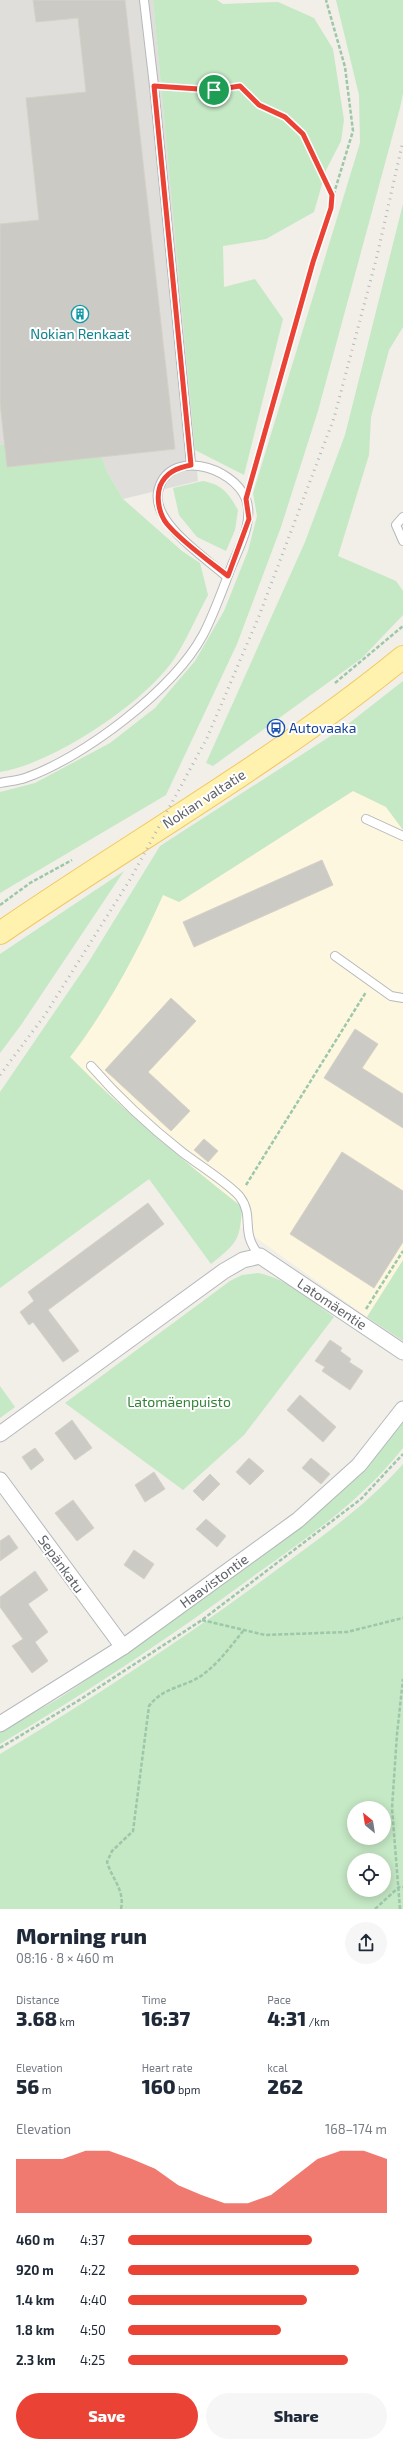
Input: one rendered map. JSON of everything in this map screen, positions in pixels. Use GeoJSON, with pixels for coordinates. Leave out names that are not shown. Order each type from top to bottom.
{"type":"FeatureCollection","features":[{"type":"Feature","properties":{"kind":"main road","name":"Nokian valtatie"},"geometry":{"type":"LineString","coordinates":[[0,933],[84,875],[184,813],[298,736],[403,657]]}},
{"type":"Feature","properties":{"kind":"street","name":"Latomäentie"},"geometry":{"type":"LineString","coordinates":[[260,1256],[403,1352]]}},
{"type":"Feature","properties":{"kind":"street"},"geometry":{"type":"LineString","coordinates":[[0,1434],[224,1271],[243,1260],[260,1256]]}},
{"type":"Feature","properties":{"kind":"street","name":"Haavistontie"},"geometry":{"type":"LineString","coordinates":[[0,1724],[123,1647],[298,1520],[359,1465],[403,1409]]}},
{"type":"Feature","properties":{"kind":"street","name":"Sepänkatu"},"geometry":{"type":"LineString","coordinates":[[0,1480],[123,1647]]}},
{"type":"Feature","properties":{"kind":"lane"},"geometry":{"type":"LineString","coordinates":[[144,0],[154,86],[191,465]]}},
{"type":"Feature","properties":{"kind":"lane"},"geometry":{"type":"LineString","coordinates":[[0,783],[24,779],[52,767],[90,744],[154,695],[179,668],[202,636],[228,576],[249,519],[246,499],[235,482],[217,470],[191,465],[177,468],[163,479],[158,493],[159,509],[166,524],[228,576]]}},
{"type":"Feature","properties":{"kind":"lane"},"geometry":{"type":"LineString","coordinates":[[403,517],[396,524],[403,541]]}},
{"type":"Feature","properties":{"kind":"lane"},"geometry":{"type":"LineString","coordinates":[[366,820],[403,836]]}},
{"type":"Feature","properties":{"kind":"lane"},"geometry":{"type":"LineString","coordinates":[[335,956],[391,996],[403,998]]}},
{"type":"Feature","properties":{"kind":"lane"},"geometry":{"type":"LineString","coordinates":[[91,1066],[115,1094],[181,1152],[240,1196],[246,1208],[248,1239],[260,1256]]}},
{"type":"Feature","properties":{"kind":"path"},"geometry":{"type":"LineString","coordinates":[[246,499],[313,262],[331,208],[332,195],[353,131],[345,68],[326,0]]}},
{"type":"Feature","properties":{"kind":"path"},"geometry":{"type":"LineString","coordinates":[[154,86],[214,90],[240,86],[259,105],[285,117],[303,134],[332,195]]}},
{"type":"Feature","properties":{"kind":"path"},"geometry":{"type":"LineString","coordinates":[[332,686],[403,626]]}},
{"type":"Feature","properties":{"kind":"path"},"geometry":{"type":"LineString","coordinates":[[0,905],[30,883],[76,858]]}},
{"type":"Feature","properties":{"kind":"path"},"geometry":{"type":"LineString","coordinates":[[240,1196],[372,982]]}},
{"type":"Feature","properties":{"kind":"path"},"geometry":{"type":"LineString","coordinates":[[358,1322],[403,1251]]}},
{"type":"Feature","properties":{"kind":"path"},"geometry":{"type":"LineString","coordinates":[[0,1748],[81,1699],[202,1620],[361,1500],[403,1454]]}},
{"type":"Feature","properties":{"kind":"path"},"geometry":{"type":"LineString","coordinates":[[202,1620],[265,1635],[347,1632],[403,1618]]}},
{"type":"Feature","properties":{"kind":"path"},"geometry":{"type":"LineString","coordinates":[[121,1909],[123,1901],[120,1889],[111,1873],[108,1862],[112,1851],[133,1831],[149,1706],[168,1689],[194,1680],[217,1663],[244,1630]]}},
{"type":"Feature","properties":{"kind":"path"},"geometry":{"type":"LineString","coordinates":[[400,1909],[401,1887],[392,1808],[397,1734],[403,1679]]}},
{"type":"Feature","properties":{"kind":"path"},"geometry":{"type":"LineString","coordinates":[[375,1909],[401,1887]]}},
{"type":"Feature","properties":{"kind":"shaded area","name":"Nokian Renkaat"},"geometry":{"type":"Polygon","coordinates":[[[0,0],[153,0],[198,481],[123,499],[107,472],[102,457],[7,467],[5,444],[0,445],[0,0]]]}},
{"type":"Feature","properties":{"kind":"shaded area"},"geometry":{"type":"Polygon","coordinates":[[[353,791],[386,807],[403,830],[403,1260],[367,1317],[241,1227],[242,1207],[175,1155],[109,1097],[70,1057],[85,1038],[144,937],[163,894],[180,902],[353,791]]]}},
{"type":"Feature","properties":{"kind":"green space"},"geometry":{"type":"Polygon","coordinates":[[[153,0],[217,0],[223,4],[278,2],[314,18],[333,49],[344,120],[341,141],[326,170],[314,212],[266,239],[223,246],[224,287],[255,279],[283,319],[244,475],[195,450],[153,0]]]}},
{"type":"Feature","properties":{"kind":"green space"},"geometry":{"type":"Polygon","coordinates":[[[336,0],[403,0],[403,93],[318,411],[281,527],[237,644],[166,795],[0,893],[0,792],[35,783],[110,743],[155,708],[195,661],[224,611],[248,551],[257,516],[253,493],[360,143],[359,95],[336,0]]]}},
{"type":"Feature","properties":{"kind":"green space"},"geometry":{"type":"Polygon","coordinates":[[[403,204],[403,327],[389,350],[371,417],[369,455],[338,556],[396,581],[403,591],[403,615],[362,658],[213,766],[206,763],[305,542],[345,435],[403,204]]]}},
{"type":"Feature","properties":{"kind":"green space"},"geometry":{"type":"Polygon","coordinates":[[[5,444],[7,467],[102,457],[107,472],[123,499],[182,551],[200,563],[208,595],[172,662],[158,679],[118,714],[69,745],[21,767],[0,772],[0,445],[5,444]]]}},
{"type":"Feature","properties":{"kind":"green space"},"geometry":{"type":"Polygon","coordinates":[[[203,481],[220,487],[228,494],[238,510],[235,530],[226,551],[197,537],[179,515],[173,488],[203,481]]]}},
{"type":"Feature","properties":{"kind":"green space"},"geometry":{"type":"Polygon","coordinates":[[[403,681],[403,830],[386,807],[353,791],[179,902],[163,895],[133,958],[110,999],[70,1057],[153,1134],[242,1207],[240,1227],[236,1240],[227,1251],[211,1264],[149,1179],[0,1288],[0,1092],[88,963],[160,846],[343,728],[403,681]]]}},
{"type":"Feature","properties":{"kind":"green space"},"geometry":{"type":"Polygon","coordinates":[[[124,871],[21,1025],[0,1053],[0,954],[124,871]]]}},
{"type":"Feature","properties":{"kind":"green space"},"geometry":{"type":"Polygon","coordinates":[[[403,1260],[403,1341],[367,1317],[403,1260]]]}},
{"type":"Feature","properties":{"kind":"green space","name":"Latomäenpuisto"},"geometry":{"type":"Polygon","coordinates":[[[258,1273],[289,1285],[334,1317],[244,1435],[183,1490],[65,1403],[230,1281],[242,1275],[258,1273]]]}},
{"type":"Feature","properties":{"kind":"green space"},"geometry":{"type":"Polygon","coordinates":[[[0,1386],[15,1407],[0,1418],[0,1386]]]}},
{"type":"Feature","properties":{"kind":"green space"},"geometry":{"type":"Polygon","coordinates":[[[403,1421],[403,1448],[388,1466],[354,1500],[336,1515],[164,1640],[99,1683],[0,1744],[0,1732],[58,1699],[127,1653],[303,1524],[365,1469],[403,1421]]]}},
{"type":"Feature","properties":{"kind":"green space"},"geometry":{"type":"Polygon","coordinates":[[[403,1464],[403,1909],[0,1909],[0,1754],[71,1711],[174,1643],[326,1534],[374,1494],[403,1464]]]}},
{"type":"Feature","properties":{"kind":"building","name":"Nokian Renkaat"},"geometry":{"type":"Polygon","coordinates":[[[33,0],[125,0],[175,449],[7,467],[0,403],[0,224],[39,220],[26,98],[86,92],[78,18],[36,22],[33,0]]]}},
{"type":"Feature","properties":{"kind":"building"},"geometry":{"type":"Polygon","coordinates":[[[322,860],[333,885],[194,947],[183,922],[322,860]]]}},
{"type":"Feature","properties":{"kind":"building"},"geometry":{"type":"Polygon","coordinates":[[[171,998],[196,1021],[148,1072],[190,1111],[171,1131],[105,1070],[171,998]]]}},
{"type":"Feature","properties":{"kind":"building"},"geometry":{"type":"Polygon","coordinates":[[[355,1029],[378,1044],[362,1068],[403,1094],[403,1128],[324,1078],[355,1029]]]}},
{"type":"Feature","properties":{"kind":"building"},"geometry":{"type":"Polygon","coordinates":[[[204,1139],[218,1151],[208,1162],[194,1150],[204,1139]]]}},
{"type":"Feature","properties":{"kind":"building"},"geometry":{"type":"Polygon","coordinates":[[[342,1152],[403,1191],[403,1242],[374,1288],[290,1234],[342,1152]]]}},
{"type":"Feature","properties":{"kind":"building"},"geometry":{"type":"Polygon","coordinates":[[[148,1203],[164,1224],[48,1310],[79,1351],[63,1362],[33,1322],[29,1325],[20,1312],[34,1301],[28,1292],[148,1203]]]}},
{"type":"Feature","properties":{"kind":"building"},"geometry":{"type":"Polygon","coordinates":[[[330,1340],[342,1348],[340,1351],[351,1359],[349,1362],[363,1371],[350,1390],[322,1371],[325,1367],[315,1361],[330,1340]]]}},
{"type":"Feature","properties":{"kind":"building"},"geometry":{"type":"Polygon","coordinates":[[[300,1395],[336,1427],[323,1442],[287,1410],[300,1395]]]}},
{"type":"Feature","properties":{"kind":"building"},"geometry":{"type":"Polygon","coordinates":[[[72,1420],[92,1448],[75,1460],[55,1433],[72,1420]]]}},
{"type":"Feature","properties":{"kind":"building"},"geometry":{"type":"Polygon","coordinates":[[[35,1448],[44,1460],[31,1470],[22,1457],[35,1448]]]}},
{"type":"Feature","properties":{"kind":"building"},"geometry":{"type":"Polygon","coordinates":[[[249,1458],[264,1471],[250,1485],[236,1472],[249,1458]]]}},
{"type":"Feature","properties":{"kind":"building"},"geometry":{"type":"Polygon","coordinates":[[[311,1458],[330,1474],[321,1484],[302,1468],[311,1458]]]}},
{"type":"Feature","properties":{"kind":"building"},"geometry":{"type":"Polygon","coordinates":[[[154,1472],[165,1489],[145,1502],[135,1485],[154,1472]]]}},
{"type":"Feature","properties":{"kind":"building"},"geometry":{"type":"Polygon","coordinates":[[[210,1474],[220,1484],[203,1501],[193,1491],[210,1474]]]}},
{"type":"Feature","properties":{"kind":"building"},"geometry":{"type":"Polygon","coordinates":[[[73,1500],[94,1528],[77,1541],[55,1513],[73,1500]]]}},
{"type":"Feature","properties":{"kind":"building"},"geometry":{"type":"Polygon","coordinates":[[[206,1519],[226,1536],[217,1547],[196,1529],[206,1519]]]}},
{"type":"Feature","properties":{"kind":"building"},"geometry":{"type":"Polygon","coordinates":[[[9,1535],[18,1548],[0,1561],[0,1541],[9,1535]]]}},
{"type":"Feature","properties":{"kind":"building"},"geometry":{"type":"Polygon","coordinates":[[[134,1550],[154,1564],[144,1579],[124,1565],[134,1550]]]}},
{"type":"Feature","properties":{"kind":"building"},"geometry":{"type":"Polygon","coordinates":[[[35,1571],[48,1590],[28,1604],[48,1632],[35,1642],[48,1661],[32,1673],[12,1646],[23,1639],[0,1607],[0,1597],[35,1571]]]}},
{"type":"Feature","properties":{"kind":"railway"},"geometry":{"type":"LineString","coordinates":[[0,1075],[45,1015],[131,878],[207,738],[259,616],[334,418],[377,256],[403,141]]}},
{"type":"Feature","properties":{"kind":"place","name":"Nokian Renkaat"},"geometry":{"type":"Point","coordinates":[80,314]}},
{"type":"Feature","properties":{"kind":"place","name":"Autovaaka"},"geometry":{"type":"Point","coordinates":[276,728]}},
{"type":"Feature","properties":{"kind":"route"},"geometry":{"type":"LineString","coordinates":[[154,86],[214,90],[240,86],[259,105],[285,117],[303,134],[332,195],[331,208],[313,262],[246,499],[249,519],[228,576],[166,524],[159,509],[158,493],[163,479],[177,468],[191,465],[154,86]]}}]}
